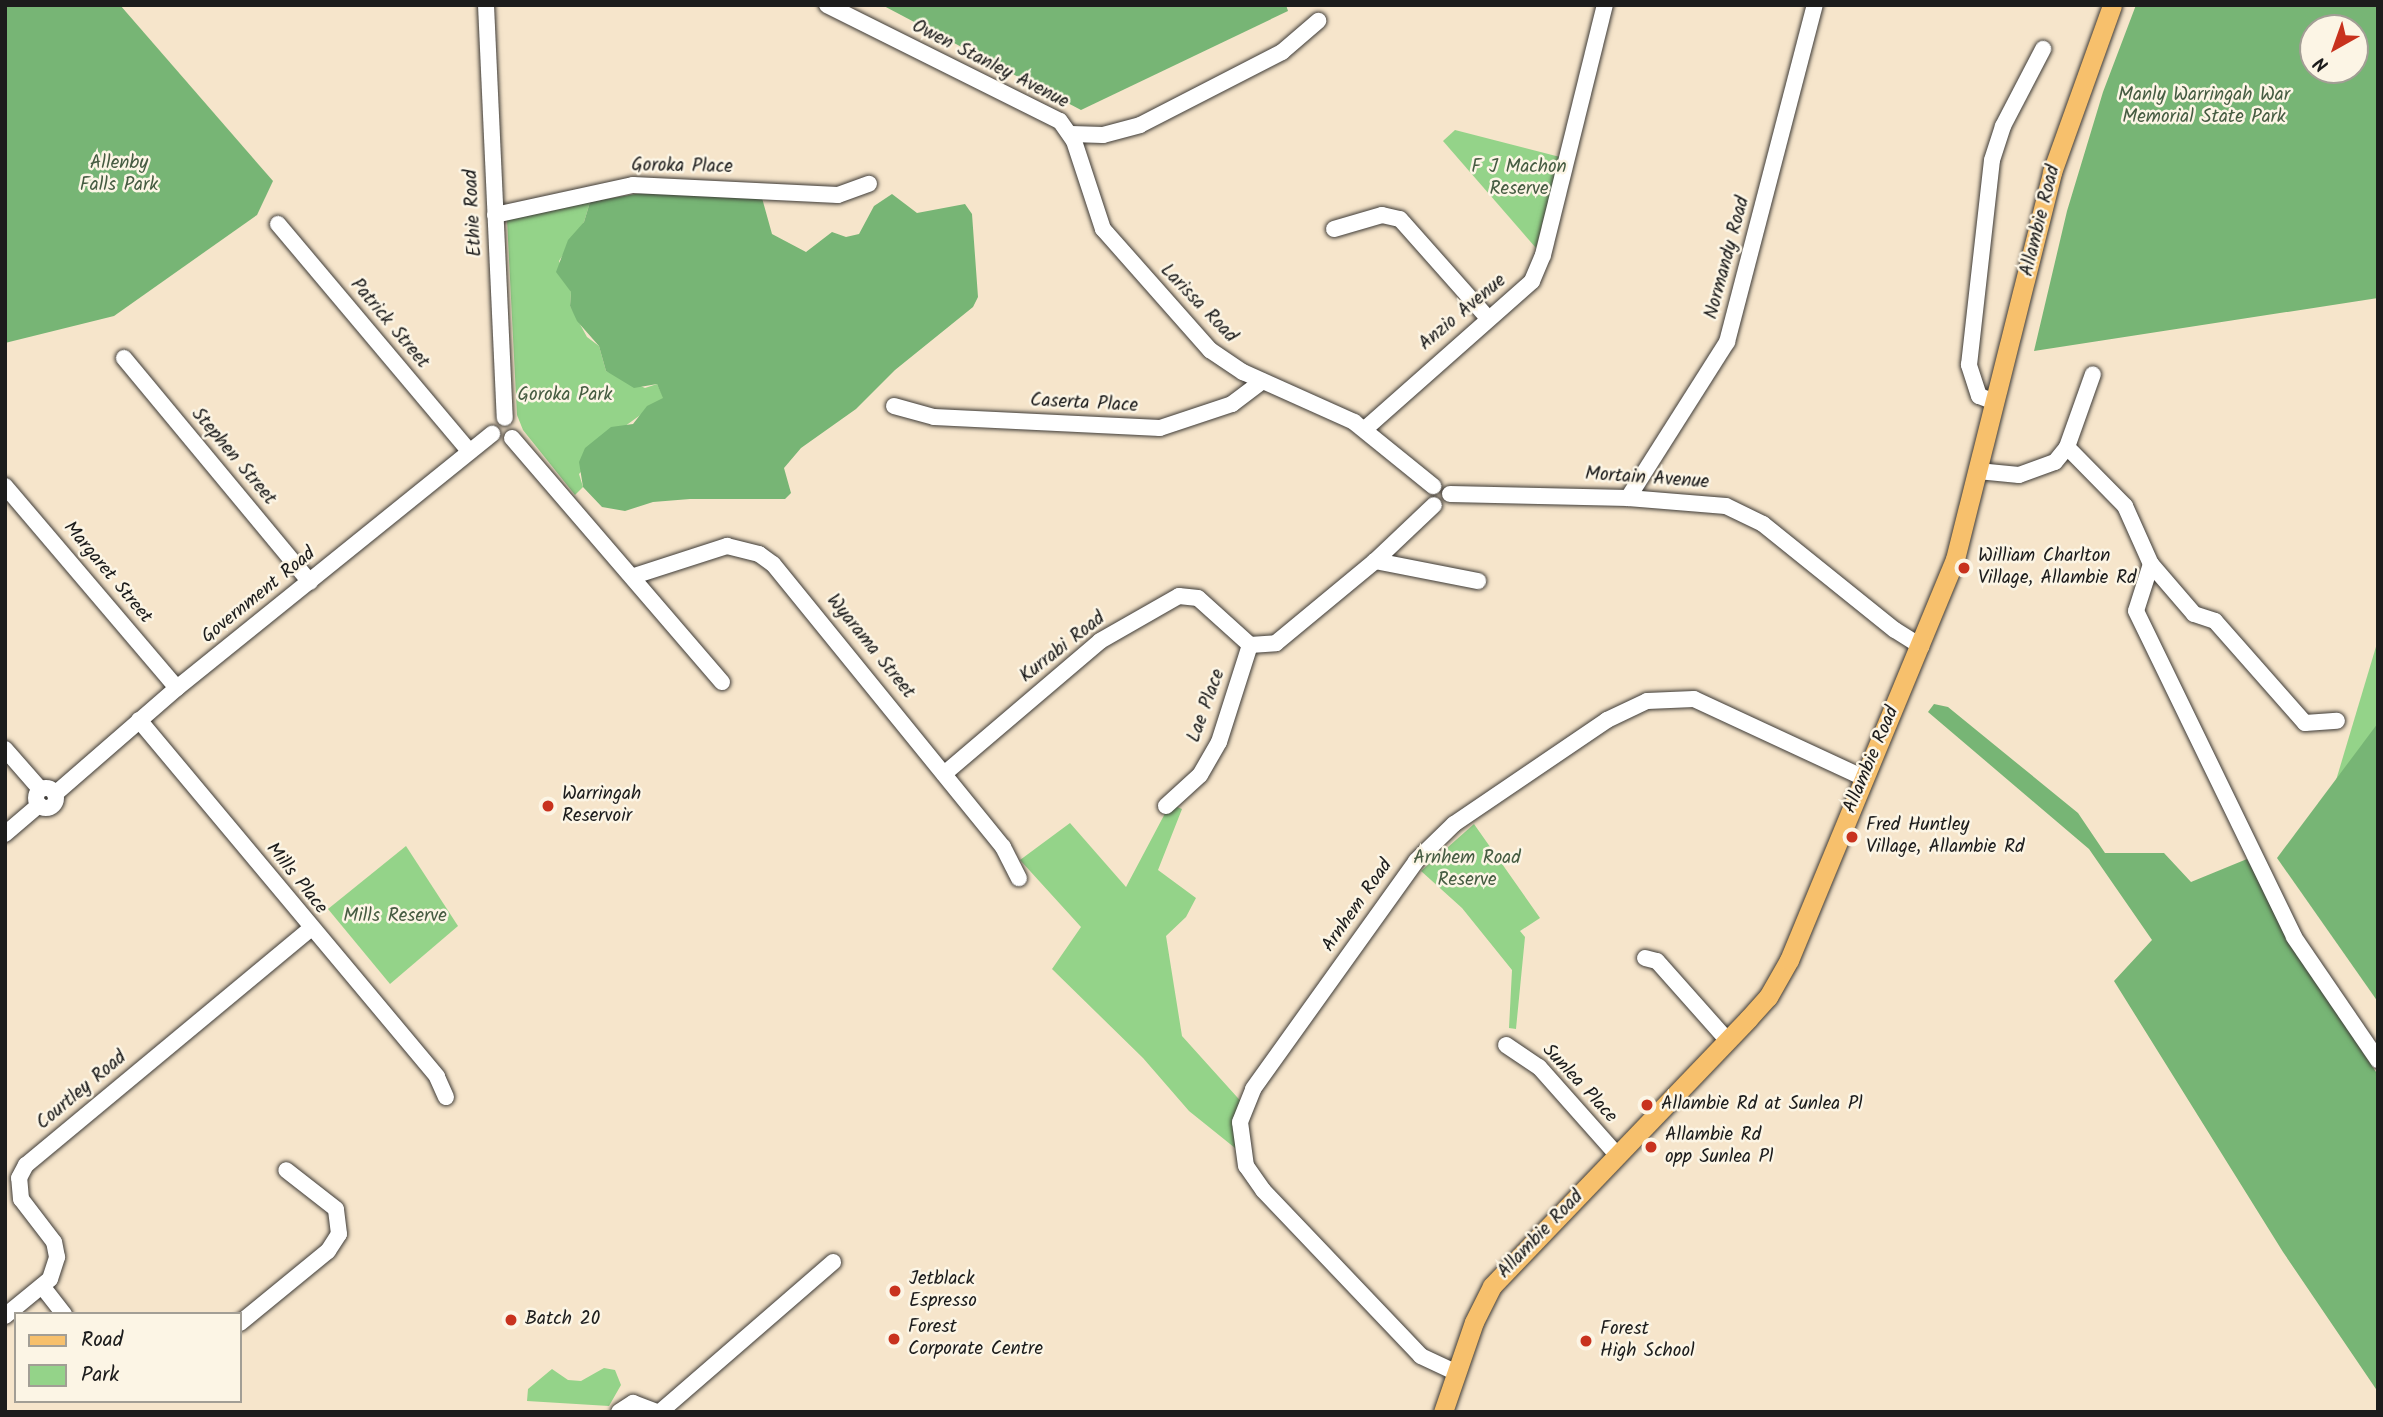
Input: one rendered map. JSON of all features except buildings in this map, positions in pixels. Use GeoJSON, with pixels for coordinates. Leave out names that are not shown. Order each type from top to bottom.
{"type":"FeatureCollection","features":[{"type":"Feature","properties":{"kind":"main road","name":"Allambie Road"},"geometry":{"type":"LineString","coordinates":[[1443,1412],[1492,1286],[1728,1041],[1779,979],[1921,646],[1955,559],[2060,147],[2112,5]]}},
{"type":"Feature","properties":{"kind":"street","name":"Ethie Road"},"geometry":{"type":"LineString","coordinates":[[485,5],[505,418]]}},
{"type":"Feature","properties":{"kind":"street","name":"Owen Stanley Avenue"},"geometry":{"type":"LineString","coordinates":[[827,5],[1053,116],[1071,134],[1103,135],[1140,125],[1282,52],[1318,20]]}},
{"type":"Feature","properties":{"kind":"street","name":"Anzio Avenue"},"geometry":{"type":"LineString","coordinates":[[1365,429],[1488,318],[1524,290],[1538,269],[1605,5]]}},
{"type":"Feature","properties":{"kind":"street","name":"Normandy Road"},"geometry":{"type":"LineString","coordinates":[[1628,498],[1727,342],[1815,5]]}},
{"type":"Feature","properties":{"kind":"street"},"geometry":{"type":"LineString","coordinates":[[1995,402],[1979,396],[1969,365],[1992,160],[2003,126],[2043,48]]}},
{"type":"Feature","properties":{"kind":"street","name":"Larissa Road"},"geometry":{"type":"LineString","coordinates":[[1071,134],[1094,210],[1109,237],[1210,351],[1262,381],[1365,429],[1433,486]]}},
{"type":"Feature","properties":{"kind":"street","name":"Goroka Place"},"geometry":{"type":"LineString","coordinates":[[495,215],[633,185],[838,195],[869,184]]}},
{"type":"Feature","properties":{"kind":"street"},"geometry":{"type":"LineString","coordinates":[[1334,229],[1382,215],[1400,219],[1488,318]]}},
{"type":"Feature","properties":{"kind":"street","name":"Patrick Street"},"geometry":{"type":"LineString","coordinates":[[278,224],[469,451]]}},
{"type":"Feature","properties":{"kind":"street","name":"Stephen Street"},"geometry":{"type":"LineString","coordinates":[[124,359],[310,582]]}},
{"type":"Feature","properties":{"kind":"street"},"geometry":{"type":"LineString","coordinates":[[1978,471],[2035,472],[2055,462],[2067,447],[2093,374]]}},
{"type":"Feature","properties":{"kind":"street","name":"Caserta Place"},"geometry":{"type":"LineString","coordinates":[[894,406],[934,417],[1160,428],[1232,404],[1262,381]]}},
{"type":"Feature","properties":{"kind":"street"},"geometry":{"type":"LineString","coordinates":[[505,418],[515,428],[512,438],[501,441],[492,434],[493,424],[505,418]]}},
{"type":"Feature","properties":{"kind":"street","name":"Government Road"},"geometry":{"type":"LineString","coordinates":[[5,834],[45,796],[492,434]]}},
{"type":"Feature","properties":{"kind":"street"},"geometry":{"type":"LineString","coordinates":[[512,438],[634,576],[722,682]]}},
{"type":"Feature","properties":{"kind":"street"},"geometry":{"type":"LineString","coordinates":[[2067,447],[2125,506],[2151,564],[2194,614],[2215,621],[2305,723],[2337,721]]}},
{"type":"Feature","properties":{"kind":"street","name":"Margaret Street"},"geometry":{"type":"LineString","coordinates":[[5,486],[177,688]]}},
{"type":"Feature","properties":{"kind":"street"},"geometry":{"type":"LineString","coordinates":[[1250,645],[1276,643],[1376,561],[1434,505],[1446,503],[1450,494],[1446,486],[1433,486],[1428,496],[1434,505]]}},
{"type":"Feature","properties":{"kind":"street","name":"Mortain Avenue"},"geometry":{"type":"LineString","coordinates":[[1450,494],[1628,498],[1706,503],[1745,513],[1921,646]]}},
{"type":"Feature","properties":{"kind":"street","name":"Wyarama Street"},"geometry":{"type":"LineString","coordinates":[[634,576],[711,548],[743,547],[759,554],[816,613],[1003,847],[1019,878]]}},
{"type":"Feature","properties":{"kind":"street"},"geometry":{"type":"LineString","coordinates":[[1376,561],[1478,581]]}},
{"type":"Feature","properties":{"kind":"street"},"geometry":{"type":"LineString","coordinates":[[2151,564],[2136,611],[2294,937],[2378,1060]]}},
{"type":"Feature","properties":{"kind":"street","name":"Kurrabi Road"},"geometry":{"type":"LineString","coordinates":[[944,774],[1100,641],[1179,596],[1198,598],[1250,645]]}},
{"type":"Feature","properties":{"kind":"street","name":"Lae Place"},"geometry":{"type":"LineString","coordinates":[[1166,806],[1200,775],[1219,742],[1250,645]]}},
{"type":"Feature","properties":{"kind":"street","name":"Arnhem Road"},"geometry":{"type":"LineString","coordinates":[[1457,1373],[1421,1356],[1263,1190],[1246,1166],[1240,1122],[1253,1089],[1416,861],[1454,824],[1607,720],[1647,701],[1694,699],[1864,778]]}},
{"type":"Feature","properties":{"kind":"street","name":"Mills Place"},"geometry":{"type":"LineString","coordinates":[[139,720],[310,929],[438,1077],[446,1097]]}},
{"type":"Feature","properties":{"kind":"street"},"geometry":{"type":"LineString","coordinates":[[5,749],[45,796]]}},
{"type":"Feature","properties":{"kind":"street","name":"Courtley Road"},"geometry":{"type":"LineString","coordinates":[[5,1316],[50,1279],[57,1257],[54,1242],[22,1199],[19,1178],[26,1165],[310,929]]}},
{"type":"Feature","properties":{"kind":"street"},"geometry":{"type":"LineString","coordinates":[[1645,958],[1657,961],[1728,1041]]}},
{"type":"Feature","properties":{"kind":"street","name":"Sunlea Place"},"geometry":{"type":"LineString","coordinates":[[1506,1045],[1539,1067],[1618,1156]]}},
{"type":"Feature","properties":{"kind":"street"},"geometry":{"type":"LineString","coordinates":[[242,1321],[328,1251],[339,1234],[335,1209],[286,1170]]}},
{"type":"Feature","properties":{"kind":"street"},"geometry":{"type":"LineString","coordinates":[[618,1412],[633,1403],[659,1412],[833,1262]]}},
{"type":"Feature","properties":{"kind":"street"},"geometry":{"type":"LineString","coordinates":[[42,1286],[62,1312]]}},
{"type":"Feature","properties":{"kind":"green space","name":"Allenby Falls Park"},"geometry":{"type":"Polygon","coordinates":[[[5,5],[120,5],[273,181],[257,215],[114,316],[5,343],[5,5]]]}},
{"type":"Feature","properties":{"kind":"green space"},"geometry":{"type":"Polygon","coordinates":[[[882,5],[1286,5],[1288,11],[1081,110],[882,5]]]}},
{"type":"Feature","properties":{"kind":"green space","name":"Manly Warringah War Memorial State Park"},"geometry":{"type":"Polygon","coordinates":[[[2136,5],[2378,5],[2378,298],[2034,351],[2067,211],[2103,92],[2136,5]]]}},
{"type":"Feature","properties":{"kind":"green space","name":"F J Machon Reserve"},"geometry":{"type":"Polygon","coordinates":[[[1455,130],[1560,157],[1536,248],[1443,141],[1455,130]]]}},
{"type":"Feature","properties":{"kind":"green space"},"geometry":{"type":"Polygon","coordinates":[[[641,193],[762,198],[772,234],[806,252],[832,232],[846,237],[859,234],[874,206],[892,194],[917,213],[965,204],[972,214],[978,297],[973,307],[895,370],[856,409],[801,448],[784,468],[791,493],[785,499],[690,499],[653,502],[625,511],[602,507],[583,487],[579,462],[585,448],[611,427],[633,424],[647,406],[663,398],[657,384],[634,388],[606,371],[599,346],[577,321],[570,306],[571,292],[556,272],[568,240],[584,222],[590,202],[641,193]]]}},
{"type":"Feature","properties":{"kind":"green space","name":"Goroka Park"},"geometry":{"type":"Polygon","coordinates":[[[590,202],[584,222],[559,261],[571,292],[570,306],[587,337],[599,346],[606,371],[645,388],[657,384],[664,398],[621,429],[579,474],[583,487],[575,495],[523,430],[517,415],[507,220],[590,202]]]}},
{"type":"Feature","properties":{"kind":"green space"},"geometry":{"type":"Polygon","coordinates":[[[2378,640],[2378,820],[2334,787],[2378,640]]]}},
{"type":"Feature","properties":{"kind":"green space"},"geometry":{"type":"Polygon","coordinates":[[[1934,704],[1948,707],[2078,813],[2105,853],[2164,853],[2191,882],[2247,859],[2289,941],[2378,1075],[2378,1392],[2283,1252],[2114,981],[2152,940],[2089,849],[1928,712],[1934,704]]]}},
{"type":"Feature","properties":{"kind":"green space"},"geometry":{"type":"Polygon","coordinates":[[[2378,723],[2378,1002],[2277,858],[2378,723]]]}},
{"type":"Feature","properties":{"kind":"green space"},"geometry":{"type":"Polygon","coordinates":[[[1170,804],[1182,809],[1158,870],[1196,898],[1186,917],[1166,936],[1182,1036],[1246,1107],[1245,1156],[1189,1111],[1143,1058],[1052,969],[1081,927],[1020,860],[1070,823],[1126,887],[1170,804]]]}},
{"type":"Feature","properties":{"kind":"green space","name":"Arnhem Road Reserve"},"geometry":{"type":"Polygon","coordinates":[[[1474,824],[1540,918],[1520,931],[1525,937],[1516,1029],[1509,1028],[1512,970],[1462,908],[1421,871],[1474,824]]]}},
{"type":"Feature","properties":{"kind":"green space","name":"Mills Reserve"},"geometry":{"type":"Polygon","coordinates":[[[406,846],[458,926],[390,984],[328,909],[406,846]]]}},
{"type":"Feature","properties":{"kind":"green space"},"geometry":{"type":"Polygon","coordinates":[[[604,1368],[615,1370],[621,1385],[609,1406],[527,1401],[528,1389],[552,1369],[568,1380],[581,1381],[604,1368]]]}},
{"type":"Feature","properties":{"kind":"place","name":"William Charlton Village, Allambie Rd"},"geometry":{"type":"Point","coordinates":[1964,568]}},
{"type":"Feature","properties":{"kind":"place","name":"Warringah Reservoir"},"geometry":{"type":"Point","coordinates":[548,806]}},
{"type":"Feature","properties":{"kind":"place","name":"Fred Huntley Village, Allambie Rd"},"geometry":{"type":"Point","coordinates":[1852,837]}},
{"type":"Feature","properties":{"kind":"place","name":"Allambie Rd at Sunlea Pl"},"geometry":{"type":"Point","coordinates":[1647,1105]}},
{"type":"Feature","properties":{"kind":"place","name":"Allambie Rd opp Sunlea Pl"},"geometry":{"type":"Point","coordinates":[1651,1147]}},
{"type":"Feature","properties":{"kind":"place","name":"Jetblack Espresso"},"geometry":{"type":"Point","coordinates":[895,1291]}},
{"type":"Feature","properties":{"kind":"place","name":"Batch 20"},"geometry":{"type":"Point","coordinates":[511,1320]}},
{"type":"Feature","properties":{"kind":"place","name":"Forest Corporate Centre"},"geometry":{"type":"Point","coordinates":[894,1339]}},
{"type":"Feature","properties":{"kind":"place","name":"Forest High School"},"geometry":{"type":"Point","coordinates":[1586,1341]}}]}
